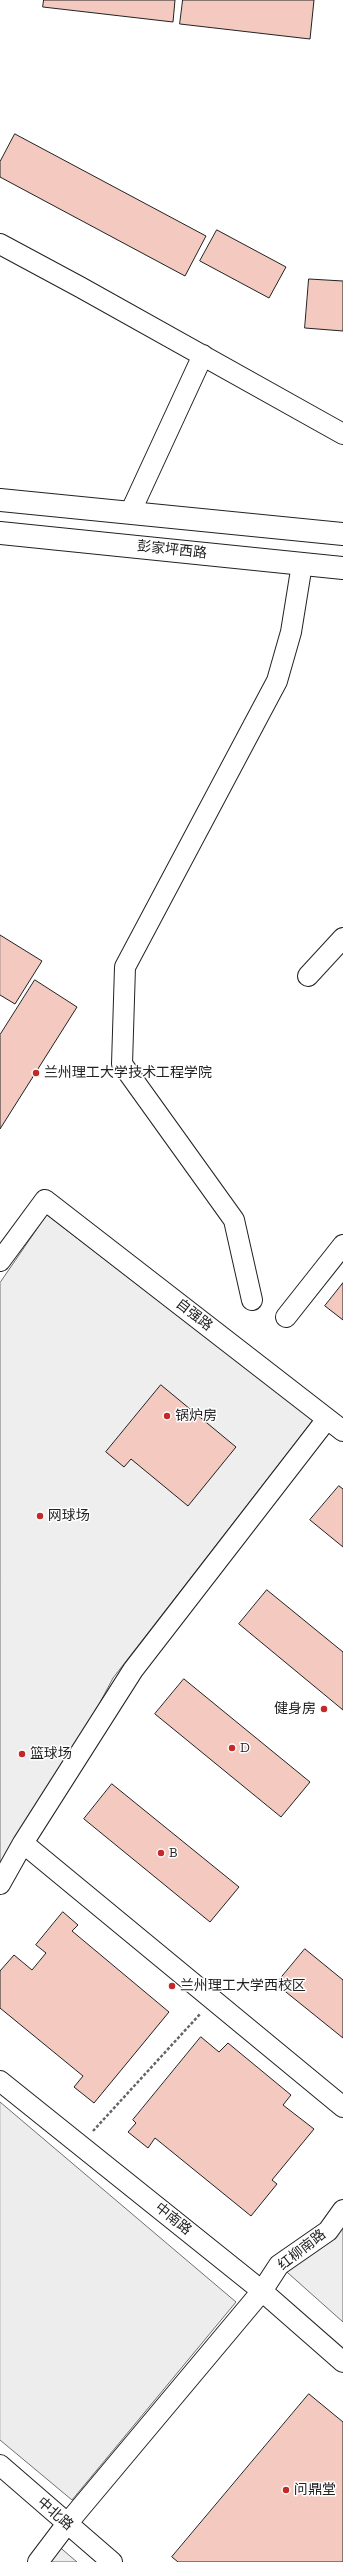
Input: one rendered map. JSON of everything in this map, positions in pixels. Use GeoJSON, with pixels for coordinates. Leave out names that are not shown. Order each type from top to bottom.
{"type":"FeatureCollection","features":[{"type":"Feature","properties":{"kind":"main road"},"geometry":{"type":"LineString","coordinates":[[0,500],[343,534]]}},
{"type":"Feature","properties":{"kind":"main road","name":"彭家坪西路"},"geometry":{"type":"LineString","coordinates":[[0,533],[343,568]]}},
{"type":"Feature","properties":{"kind":"street"},"geometry":{"type":"LineString","coordinates":[[0,244],[203,355],[343,434]]}},
{"type":"Feature","properties":{"kind":"street"},"geometry":{"type":"LineString","coordinates":[[130,513],[203,355]]}},
{"type":"Feature","properties":{"kind":"street"},"geometry":{"type":"LineString","coordinates":[[252,1300],[234,1220],[122,1064],[125,967],[277,681],[291,632],[302,564]]}},
{"type":"Feature","properties":{"kind":"street"},"geometry":{"type":"LineString","coordinates":[[308,976],[343,938]]}},
{"type":"Feature","properties":{"kind":"street","name":"自强路"},"geometry":{"type":"LineString","coordinates":[[0,1261],[45,1200],[343,1431]]}},
{"type":"Feature","properties":{"kind":"street"},"geometry":{"type":"LineString","coordinates":[[286,1317],[343,1245]]}},
{"type":"Feature","properties":{"kind":"street"},"geometry":{"type":"LineString","coordinates":[[0,1884],[23,1843],[133,1670],[327,1418]]}},
{"type":"Feature","properties":{"kind":"street"},"geometry":{"type":"LineString","coordinates":[[23,1843],[214,1999],[343,2107]]}},
{"type":"Feature","properties":{"kind":"street","name":"中南路"},"geometry":{"type":"LineString","coordinates":[[0,2081],[262,2291],[343,2362]]}},
{"type":"Feature","properties":{"kind":"street","name":"红柳南路"},"geometry":{"type":"LineString","coordinates":[[38,2562],[66,2525],[262,2291],[279,2265],[328,2230],[343,2210]]}},
{"type":"Feature","properties":{"kind":"street","name":"中北路"},"geometry":{"type":"LineString","coordinates":[[0,2465],[66,2525],[112,2562]]}},
{"type":"Feature","properties":{"kind":"path"},"geometry":{"type":"LineString","coordinates":[[80,2145],[214,1999]]}},
{"type":"Feature","properties":{"kind":"shaded area"},"geometry":{"type":"Polygon","coordinates":[[[47,1215],[313,1420],[113,1678],[51,1795],[0,1883],[0,1283],[47,1215]]]}},
{"type":"Feature","properties":{"kind":"shaded area"},"geometry":{"type":"Polygon","coordinates":[[[0,2102],[236,2302],[72,2500],[0,2440],[0,2102]]]}},
{"type":"Feature","properties":{"kind":"shaded area"},"geometry":{"type":"Polygon","coordinates":[[[343,2210],[343,2322],[279,2265],[343,2210]]]}},
{"type":"Feature","properties":{"kind":"shaded area"},"geometry":{"type":"Polygon","coordinates":[[[56,2544],[77,2562],[44,2562],[56,2544]]]}},
{"type":"Feature","properties":{"kind":"building"},"geometry":{"type":"Polygon","coordinates":[[[44,0],[175,0],[173,22],[43,7],[44,0]]]}},
{"type":"Feature","properties":{"kind":"building"},"geometry":{"type":"Polygon","coordinates":[[[183,0],[314,0],[310,39],[180,24],[183,0]]]}},
{"type":"Feature","properties":{"kind":"building"},"geometry":{"type":"Polygon","coordinates":[[[15,134],[206,236],[185,276],[0,177],[0,162],[15,134]]]}},
{"type":"Feature","properties":{"kind":"building"},"geometry":{"type":"Polygon","coordinates":[[[217,230],[286,267],[269,298],[200,261],[217,230]]]}},
{"type":"Feature","properties":{"kind":"building"},"geometry":{"type":"Polygon","coordinates":[[[309,279],[343,281],[343,331],[305,328],[309,279]]]}},
{"type":"Feature","properties":{"kind":"building"},"geometry":{"type":"Polygon","coordinates":[[[0,935],[42,961],[15,1004],[0,995],[0,935]]]}},
{"type":"Feature","properties":{"kind":"building"},"geometry":{"type":"Polygon","coordinates":[[[35,980],[77,1007],[0,1129],[0,1035],[35,980]]]}},
{"type":"Feature","properties":{"kind":"building"},"geometry":{"type":"Polygon","coordinates":[[[343,1283],[343,1320],[325,1306],[343,1283]]]}},
{"type":"Feature","properties":{"kind":"building","name":"锅炉房"},"geometry":{"type":"Polygon","coordinates":[[[161,1385],[236,1447],[188,1506],[131,1459],[124,1467],[106,1452],[161,1385]]]}},
{"type":"Feature","properties":{"kind":"building"},"geometry":{"type":"Polygon","coordinates":[[[339,1486],[343,1489],[343,1547],[310,1520],[339,1486]]]}},
{"type":"Feature","properties":{"kind":"building"},"geometry":{"type":"Polygon","coordinates":[[[267,1590],[343,1652],[343,1710],[239,1624],[267,1590]]]}},
{"type":"Feature","properties":{"kind":"building","name":"D"},"geometry":{"type":"Polygon","coordinates":[[[184,1679],[310,1782],[281,1817],[155,1714],[184,1679]]]}},
{"type":"Feature","properties":{"kind":"building","name":"B"},"geometry":{"type":"Polygon","coordinates":[[[112,1784],[239,1887],[210,1922],[84,1819],[112,1784]]]}},
{"type":"Feature","properties":{"kind":"building"},"geometry":{"type":"Polygon","coordinates":[[[63,1912],[78,1925],[72,1931],[169,2012],[94,2103],[74,2087],[83,2076],[0,2008],[0,1971],[14,1955],[32,1970],[46,1953],[36,1945],[63,1912]]]}},
{"type":"Feature","properties":{"kind":"building"},"geometry":{"type":"Polygon","coordinates":[[[305,1949],[343,1980],[343,2038],[276,1984],[305,1949]]]}},
{"type":"Feature","properties":{"kind":"building"},"geometry":{"type":"Polygon","coordinates":[[[201,2037],[219,2052],[228,2043],[291,2095],[283,2105],[314,2129],[272,2180],[277,2184],[251,2216],[155,2138],[148,2148],[128,2132],[136,2123],[133,2120],[201,2037]]]}},
{"type":"Feature","properties":{"kind":"building","name":"问鼎堂"},"geometry":{"type":"Polygon","coordinates":[[[309,2394],[343,2422],[343,2562],[178,2562],[172,2557],[309,2394]]]}},
{"type":"Feature","properties":{"kind":"place","name":"兰州理工大学技术工程学院"},"geometry":{"type":"Point","coordinates":[36,1073]}},
{"type":"Feature","properties":{"kind":"place","name":"锅炉房"},"geometry":{"type":"Point","coordinates":[167,1416]}},
{"type":"Feature","properties":{"kind":"place","name":"网球场"},"geometry":{"type":"Point","coordinates":[40,1516]}},
{"type":"Feature","properties":{"kind":"place","name":"健身房"},"geometry":{"type":"Point","coordinates":[324,1709]}},
{"type":"Feature","properties":{"kind":"place","name":"D"},"geometry":{"type":"Point","coordinates":[232,1748]}},
{"type":"Feature","properties":{"kind":"place","name":"篮球场"},"geometry":{"type":"Point","coordinates":[22,1754]}},
{"type":"Feature","properties":{"kind":"place","name":"B"},"geometry":{"type":"Point","coordinates":[161,1853]}},
{"type":"Feature","properties":{"kind":"place","name":"兰州理工大学西校区"},"geometry":{"type":"Point","coordinates":[172,1986]}},
{"type":"Feature","properties":{"kind":"place","name":"问鼎堂"},"geometry":{"type":"Point","coordinates":[286,2490]}}]}
